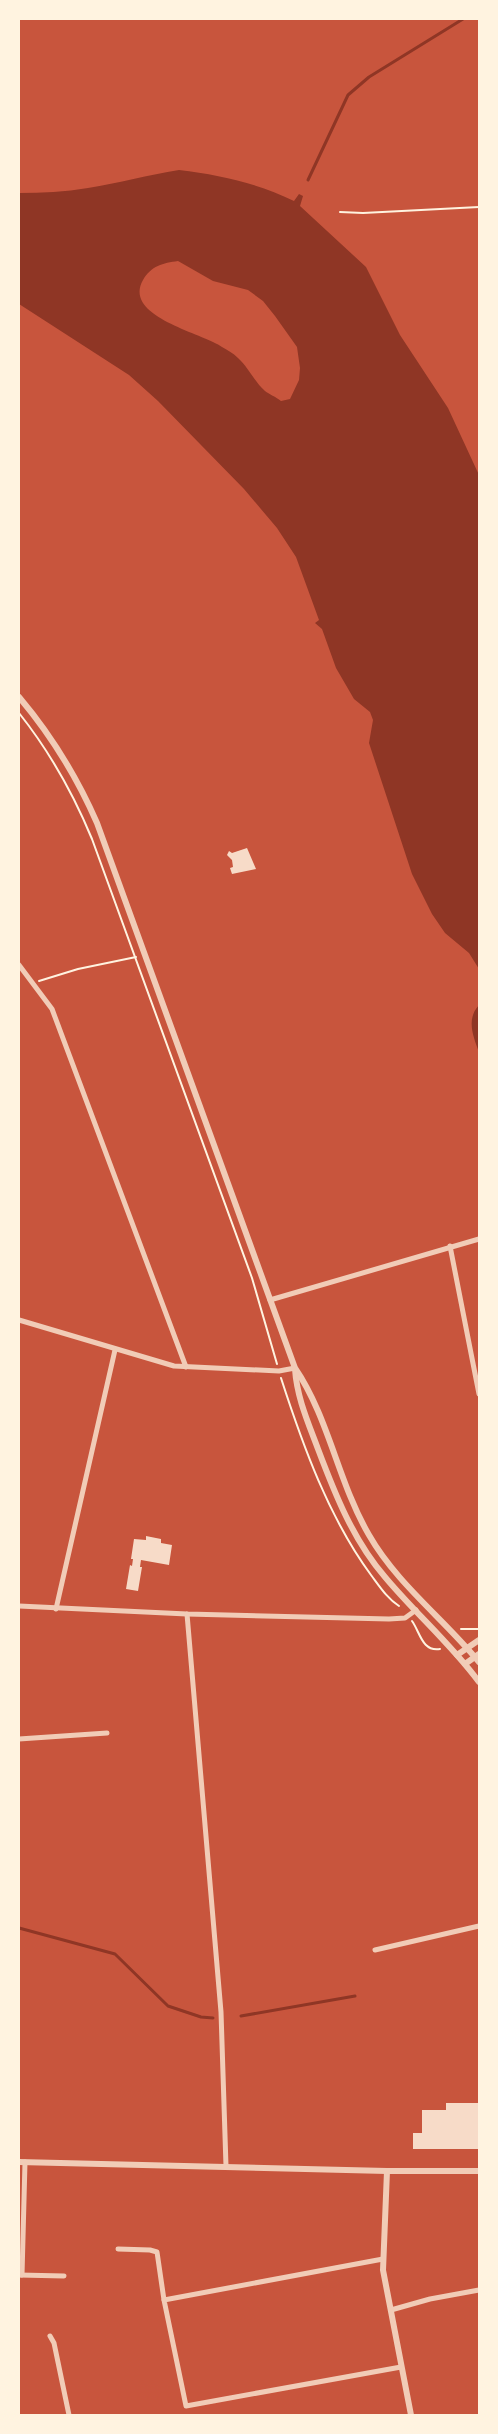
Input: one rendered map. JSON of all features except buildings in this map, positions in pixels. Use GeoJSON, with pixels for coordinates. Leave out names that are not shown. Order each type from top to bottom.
{"type":"FeatureCollection","features":[{"type":"Feature","properties":{"kind":"street"},"geometry":{"type":"LineString","coordinates":[[19,697],[43,727],[66,761],[94,816],[295,1368],[308,1388],[343,1481],[370,1537],[404,1582],[467,1648],[478,1657],[465,1664]]}},
{"type":"Feature","properties":{"kind":"street"},"geometry":{"type":"LineString","coordinates":[[19,965],[52,1009],[186,1367]]}},
{"type":"Feature","properties":{"kind":"street"},"geometry":{"type":"LineString","coordinates":[[270,1300],[479,1239]]}},
{"type":"Feature","properties":{"kind":"street"},"geometry":{"type":"LineString","coordinates":[[450,1246],[479,1394]]}},
{"type":"Feature","properties":{"kind":"street"},"geometry":{"type":"LineString","coordinates":[[19,1320],[115,1350],[186,1367],[279,1371],[295,1368]]}},
{"type":"Feature","properties":{"kind":"street"},"geometry":{"type":"LineString","coordinates":[[56,1609],[115,1350]]}},
{"type":"Feature","properties":{"kind":"street"},"geometry":{"type":"LineString","coordinates":[[295,1368],[296,1391],[350,1524],[380,1570],[479,1682]]}},
{"type":"Feature","properties":{"kind":"street"},"geometry":{"type":"LineString","coordinates":[[19,1606],[187,1614],[393,1619],[405,1618],[416,1610]]}},
{"type":"Feature","properties":{"kind":"street"},"geometry":{"type":"LineString","coordinates":[[187,1614],[221,2012],[226,2166]]}},
{"type":"Feature","properties":{"kind":"street"},"geometry":{"type":"LineString","coordinates":[[457,1655],[479,1640]]}},
{"type":"Feature","properties":{"kind":"street"},"geometry":{"type":"LineString","coordinates":[[19,1739],[107,1734]]}},
{"type":"Feature","properties":{"kind":"street"},"geometry":{"type":"LineString","coordinates":[[375,1950],[479,1926]]}},
{"type":"Feature","properties":{"kind":"street"},"geometry":{"type":"LineString","coordinates":[[64,2276],[20,2275],[22,2162],[387,2171],[479,2171]]}},
{"type":"Feature","properties":{"kind":"street"},"geometry":{"type":"LineString","coordinates":[[387,2171],[383,2258],[411,2415]]}},
{"type":"Feature","properties":{"kind":"street"},"geometry":{"type":"LineString","coordinates":[[118,2249],[157,2252],[164,2300],[186,2406],[401,2367]]}},
{"type":"Feature","properties":{"kind":"street"},"geometry":{"type":"LineString","coordinates":[[164,2300],[383,2258]]}},
{"type":"Feature","properties":{"kind":"street"},"geometry":{"type":"LineString","coordinates":[[391,2310],[430,2299],[479,2290]]}},
{"type":"Feature","properties":{"kind":"street"},"geometry":{"type":"LineString","coordinates":[[50,2336],[54,2343],[69,2415]]}},
{"type":"Feature","properties":{"kind":"path"},"geometry":{"type":"LineString","coordinates":[[340,212],[363,213],[479,207]]}},
{"type":"Feature","properties":{"kind":"path"},"geometry":{"type":"LineString","coordinates":[[19,714],[47,751],[74,797],[92,839],[137,956],[252,1278],[279,1371]]}},
{"type":"Feature","properties":{"kind":"path"},"geometry":{"type":"LineString","coordinates":[[32,983],[78,969],[137,956]]}},
{"type":"Feature","properties":{"kind":"path"},"geometry":{"type":"LineString","coordinates":[[414,1623],[426,1646],[434,1650],[443,1647]]}},
{"type":"Feature","properties":{"kind":"path"},"geometry":{"type":"LineString","coordinates":[[457,1632],[461,1629],[479,1629]]}},
{"type":"Feature","properties":{"kind":"shaded area"},"geometry":{"type":"Polygon","coordinates":[[[179,170],[224,177],[266,189],[294,201],[299,194],[303,196],[300,206],[366,267],[400,335],[448,408],[479,475],[479,969],[469,953],[445,933],[432,914],[412,874],[369,743],[373,720],[370,712],[354,699],[336,668],[322,629],[315,623],[319,620],[296,557],[277,528],[244,489],[158,401],[129,375],[19,304],[19,193],[79,189],[179,170]],[[178,261],[162,264],[150,271],[143,280],[140,293],[144,304],[154,314],[230,352],[242,362],[265,391],[281,401],[290,399],[299,380],[300,368],[297,347],[263,301],[248,290],[213,281],[178,261]]]}},
{"type":"Feature","properties":{"kind":"shaded area"},"geometry":{"type":"Polygon","coordinates":[[[479,1005],[479,1052],[473,1034],[472,1022],[475,1010],[479,1005]]]}},
{"type":"Feature","properties":{"kind":"waterway"},"geometry":{"type":"LineString","coordinates":[[308,180],[348,95],[369,77],[463,19]]}},
{"type":"Feature","properties":{"kind":"waterway"},"geometry":{"type":"LineString","coordinates":[[19,1928],[115,1954],[168,2006],[201,2017],[213,2018]]}},
{"type":"Feature","properties":{"kind":"waterway"},"geometry":{"type":"LineString","coordinates":[[241,2016],[355,1996]]}}]}
